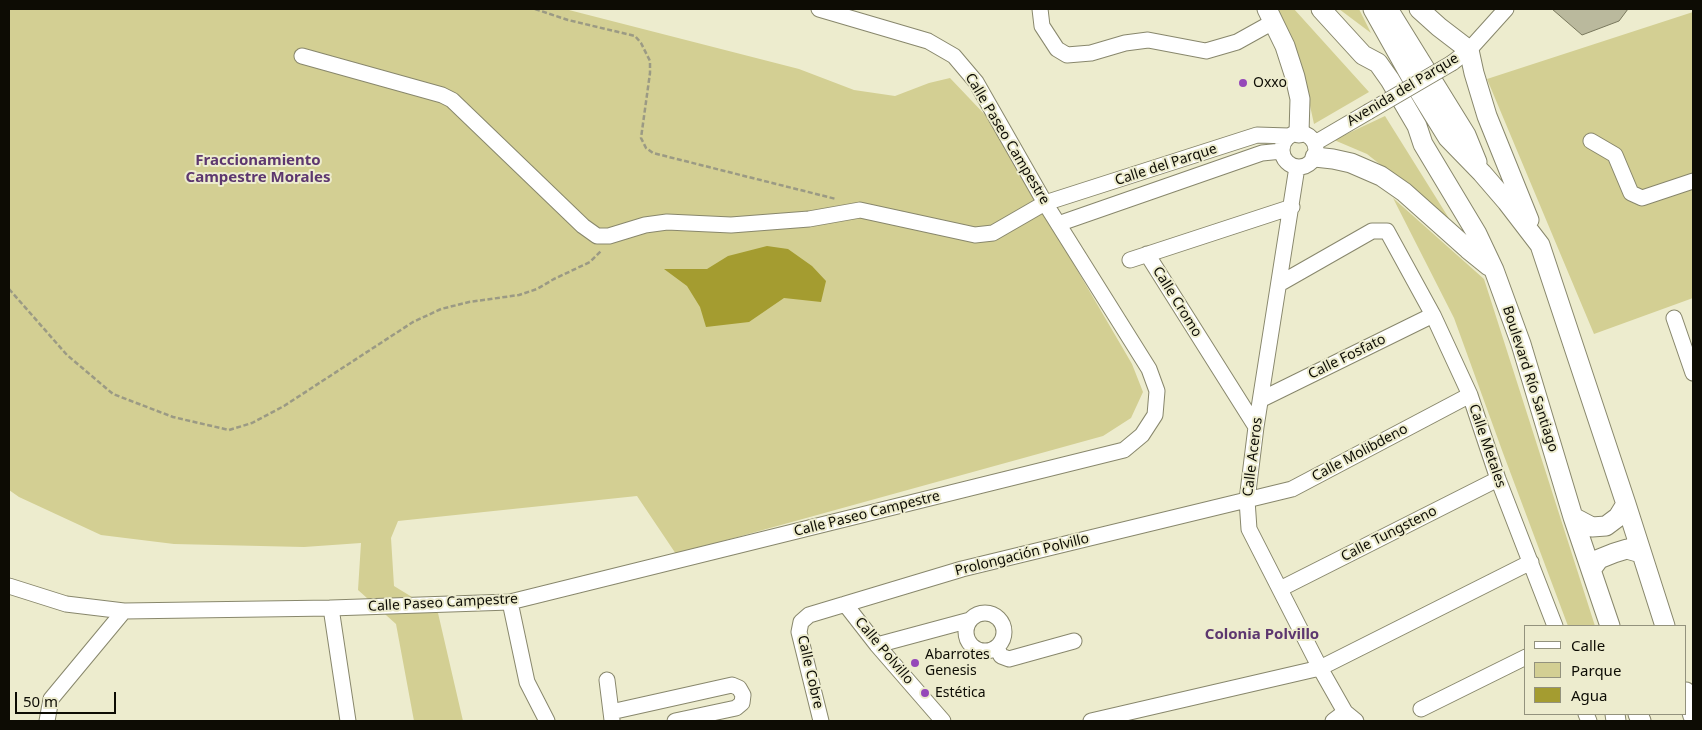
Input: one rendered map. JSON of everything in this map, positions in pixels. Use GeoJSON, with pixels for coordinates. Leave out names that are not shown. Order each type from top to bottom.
{"type":"FeatureCollection","features":[{"type":"Feature","properties":{"kind":"main road","name":"Boulevard Río Santiago"},"geometry":{"type":"LineString","coordinates":[[1321,9],[1363,55],[1378,63],[1390,80],[1417,126],[1423,144],[1477,234],[1494,270],[1521,344],[1573,517],[1607,621]]}},
{"type":"Feature","properties":{"kind":"main road"},"geometry":{"type":"LineString","coordinates":[[1373,9],[1448,138],[1507,202],[1540,245]]}},
{"type":"Feature","properties":{"kind":"main road"},"geometry":{"type":"LineString","coordinates":[[1388,9],[1466,135],[1482,173]]}},
{"type":"Feature","properties":{"kind":"main road"},"geometry":{"type":"LineString","coordinates":[[1419,9],[1469,50],[1487,116],[1540,245],[1665,625]]}},
{"type":"Feature","properties":{"kind":"main road"},"geometry":{"type":"LineString","coordinates":[[1270,15],[1285,46],[1300,99],[1294,134]]}},
{"type":"Feature","properties":{"kind":"main road"},"geometry":{"type":"LineString","coordinates":[[1315,150],[1381,176],[1404,192],[1494,270]]}},
{"type":"Feature","properties":{"kind":"main road"},"geometry":{"type":"LineString","coordinates":[[1573,517],[1592,527],[1606,526],[1618,517],[1626,504]]}},
{"type":"Feature","properties":{"kind":"main road"},"geometry":{"type":"LineString","coordinates":[[1591,570],[1599,559],[1614,553],[1628,549],[1641,553]]}},
{"type":"Feature","properties":{"kind":"main road"},"geometry":{"type":"LineString","coordinates":[[1687,695],[1693,716]]}},
{"type":"Feature","properties":{"kind":"street","name":"Calle Paseo Campestre"},"geometry":{"type":"LineString","coordinates":[[9,586],[66,604],[124,611],[331,608],[510,602],[1124,450],[1142,435],[1155,416],[1157,391],[1149,369],[1045,203],[976,82],[954,56],[928,41],[819,9]]}},
{"type":"Feature","properties":{"kind":"street"},"geometry":{"type":"LineString","coordinates":[[1040,9],[1042,26],[1057,49],[1067,55],[1091,53],[1125,43],[1148,40],[1206,52],[1237,42],[1270,15]]}},
{"type":"Feature","properties":{"kind":"street","name":"Avenida del Parque"},"geometry":{"type":"LineString","coordinates":[[1315,150],[1368,112],[1452,63],[1469,50],[1506,9]]}},
{"type":"Feature","properties":{"kind":"street"},"geometry":{"type":"LineString","coordinates":[[302,56],[442,95],[452,100],[583,226],[597,236],[609,236],[645,225],[667,222],[731,225],[809,219],[860,210]]}},
{"type":"Feature","properties":{"kind":"street","name":"Calle del Parque"},"geometry":{"type":"LineString","coordinates":[[860,210],[975,235],[993,233],[1045,203],[1257,136],[1294,134]]}},
{"type":"Feature","properties":{"kind":"street"},"geometry":{"type":"LineString","coordinates":[[1294,134],[1306,134],[1315,150],[1308,165],[1297,167],[1287,162],[1282,151],[1285,140],[1294,134]]}},
{"type":"Feature","properties":{"kind":"street"},"geometry":{"type":"LineString","coordinates":[[1591,141],[1615,155],[1631,193],[1642,198],[1693,180]]}},
{"type":"Feature","properties":{"kind":"street","name":"Calle del Parque"},"geometry":{"type":"LineString","coordinates":[[1058,224],[1262,153],[1282,151]]}},
{"type":"Feature","properties":{"kind":"street","name":"Calle Aceros"},"geometry":{"type":"LineString","coordinates":[[1297,167],[1262,400],[1256,427],[1248,500],[1249,529],[1345,718]]}},
{"type":"Feature","properties":{"kind":"street"},"geometry":{"type":"LineString","coordinates":[[1146,172],[1152,192]]}},
{"type":"Feature","properties":{"kind":"street","name":"Calle Cromo"},"geometry":{"type":"LineString","coordinates":[[1256,427],[1147,254],[1292,207]]}},
{"type":"Feature","properties":{"kind":"street","name":"Calle Metales"},"geometry":{"type":"LineString","coordinates":[[1280,284],[1372,231],[1386,231],[1433,315],[1470,395],[1498,479],[1555,625]]}},
{"type":"Feature","properties":{"kind":"street"},"geometry":{"type":"LineString","coordinates":[[1130,260],[1147,254]]}},
{"type":"Feature","properties":{"kind":"street","name":"Calle Fosfato"},"geometry":{"type":"LineString","coordinates":[[1262,400],[1433,315]]}},
{"type":"Feature","properties":{"kind":"street"},"geometry":{"type":"LineString","coordinates":[[1674,318],[1690,346],[1693,373]]}},
{"type":"Feature","properties":{"kind":"street","name":"Calle Molibdeno"},"geometry":{"type":"LineString","coordinates":[[1248,500],[1292,489],[1470,395]]}},
{"type":"Feature","properties":{"kind":"street","name":"Calle Tungsteno"},"geometry":{"type":"LineString","coordinates":[[1280,589],[1498,479]]}},
{"type":"Feature","properties":{"kind":"street","name":"Prolongación Polvillo"},"geometry":{"type":"LineString","coordinates":[[801,622],[810,615],[962,570],[1248,500]]}},
{"type":"Feature","properties":{"kind":"street"},"geometry":{"type":"LineString","coordinates":[[1091,721],[1157,715],[1320,668],[1531,562]]}},
{"type":"Feature","properties":{"kind":"street"},"geometry":{"type":"LineString","coordinates":[[510,602],[527,682],[547,721]]}},
{"type":"Feature","properties":{"kind":"street","name":"Calle Polvillo"},"geometry":{"type":"LineString","coordinates":[[845,604],[877,645],[943,721]]}},
{"type":"Feature","properties":{"kind":"street"},"geometry":{"type":"LineString","coordinates":[[331,608],[348,721]]}},
{"type":"Feature","properties":{"kind":"street"},"geometry":{"type":"LineString","coordinates":[[47,721],[51,699],[124,611]]}},
{"type":"Feature","properties":{"kind":"street"},"geometry":{"type":"LineString","coordinates":[[877,645],[970,620],[981,613],[994,615],[999,620],[1004,632],[1004,638],[997,648],[986,652],[974,649],[970,645],[966,639],[966,632],[970,620]]}},
{"type":"Feature","properties":{"kind":"street","name":"Calle Cobre"},"geometry":{"type":"LineString","coordinates":[[801,622],[799,632],[821,721]]}},
{"type":"Feature","properties":{"kind":"street"},"geometry":{"type":"LineString","coordinates":[[997,648],[1001,656],[1009,659],[1074,641]]}},
{"type":"Feature","properties":{"kind":"street"},"geometry":{"type":"LineString","coordinates":[[1420,709],[1524,658]]}},
{"type":"Feature","properties":{"kind":"street"},"geometry":{"type":"LineString","coordinates":[[607,680],[612,717],[732,685],[739,688],[743,695],[742,703],[736,708],[675,721]]}},
{"type":"Feature","properties":{"kind":"path"},"geometry":{"type":"LineString","coordinates":[[535,9],[568,20],[635,36],[641,43],[650,61],[650,73],[641,138],[646,148],[654,154],[826,196],[860,210]]}},
{"type":"Feature","properties":{"kind":"path"},"geometry":{"type":"LineString","coordinates":[[9,288],[67,355],[113,394],[173,417],[229,430],[252,423],[284,406],[413,322],[441,309],[469,302],[519,295],[537,289],[590,262],[599,253],[609,236]]}},
{"type":"Feature","properties":{"kind":"green space"},"geometry":{"type":"Polygon","coordinates":[[[9,9],[565,9],[799,69],[854,90],[895,96],[929,83],[950,78],[989,119],[1132,364],[1143,392],[1131,418],[1103,436],[676,554],[637,496],[398,521],[391,538],[394,586],[438,613],[463,721],[414,721],[396,624],[358,590],[361,543],[304,547],[174,544],[101,535],[19,497],[9,490],[9,9]]]}},
{"type":"Feature","properties":{"kind":"green space"},"geometry":{"type":"Polygon","coordinates":[[[1277,9],[1294,9],[1369,92],[1314,124],[1309,101],[1277,9]]]}},
{"type":"Feature","properties":{"kind":"green space"},"geometry":{"type":"Polygon","coordinates":[[[1339,9],[1359,9],[1371,33],[1339,9]]]}},
{"type":"Feature","properties":{"kind":"green space"},"geometry":{"type":"Polygon","coordinates":[[[1693,12],[1693,298],[1594,334],[1487,79],[1693,12]]]}},
{"type":"Feature","properties":{"kind":"green space"},"geometry":{"type":"Polygon","coordinates":[[[1385,116],[1450,220],[1367,154],[1334,140],[1385,116]]]}},
{"type":"Feature","properties":{"kind":"green space"},"geometry":{"type":"Polygon","coordinates":[[[1393,198],[1484,279],[1595,625],[1568,625],[1454,318],[1393,198]]]}},
{"type":"Feature","properties":{"kind":"water"},"geometry":{"type":"Polygon","coordinates":[[[767,246],[788,249],[812,266],[826,281],[821,302],[784,298],[749,322],[706,327],[700,307],[687,286],[664,269],[707,269],[728,256],[767,246]]]}},
{"type":"Feature","properties":{"kind":"building"},"geometry":{"type":"Polygon","coordinates":[[[1552,9],[1628,9],[1619,21],[1582,35],[1552,9]]]}},
{"type":"Feature","properties":{"kind":"place","name":"Oxxo"},"geometry":{"type":"Point","coordinates":[1243,83]}},
{"type":"Feature","properties":{"kind":"place","name":"Abarrotes Genesis"},"geometry":{"type":"Point","coordinates":[915,663]}},
{"type":"Feature","properties":{"kind":"place","name":"Estética"},"geometry":{"type":"Point","coordinates":[925,693]}},
{"type":"Feature","properties":{"kind":"district","name":"Fraccionamiento Campestre Morales"},"geometry":{"type":"Point","coordinates":[258,170]}},
{"type":"Feature","properties":{"kind":"district","name":"Colonia Polvillo"},"geometry":{"type":"Point","coordinates":[1262,635]}}]}
